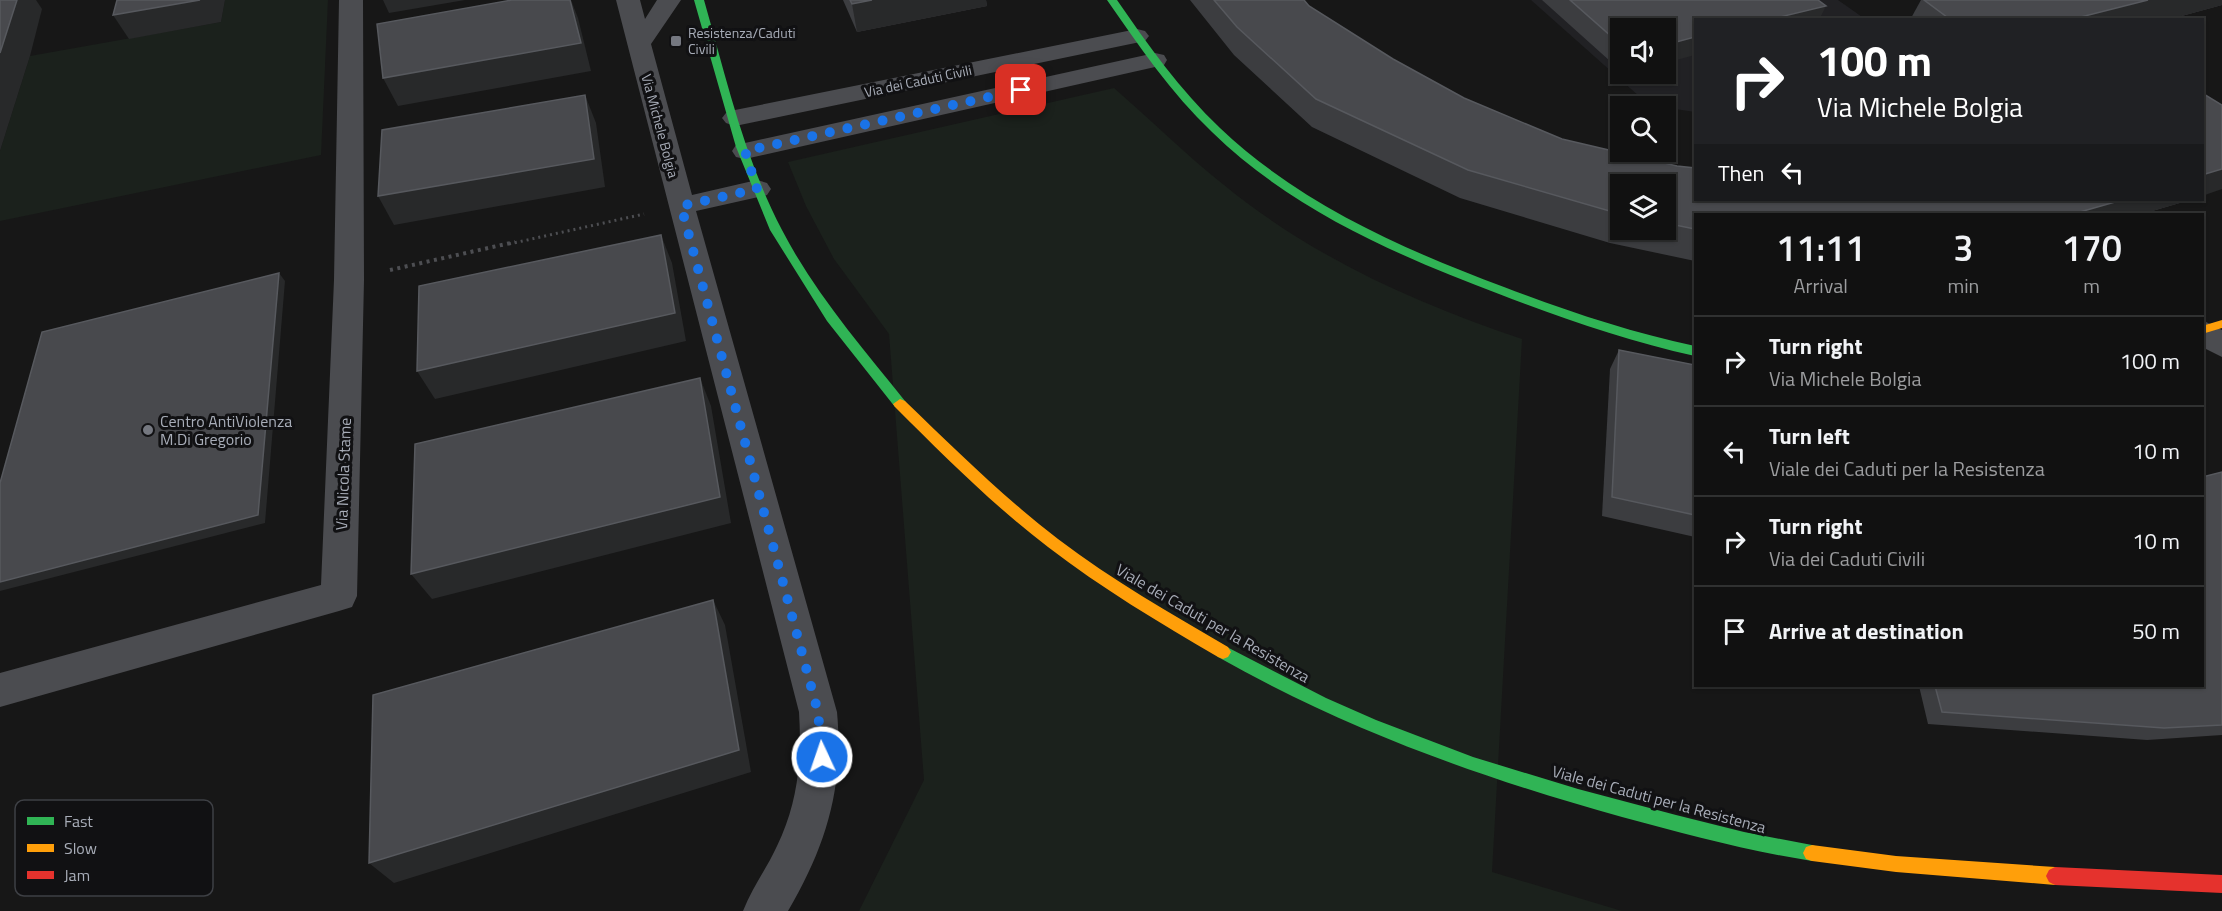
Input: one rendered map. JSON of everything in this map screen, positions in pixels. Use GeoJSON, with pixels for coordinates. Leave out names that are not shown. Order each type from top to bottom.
{"type":"FeatureCollection","features":[{"type":"Feature","properties":{"kind":"street","name":"Via Nicola Stame"},"geometry":{"type":"LineString","coordinates":[[0,690],[339,596],[349,280],[351,0]]}},
{"type":"Feature","properties":{"kind":"street","name":"Via Michele Bolgia"},"geometry":{"type":"LineString","coordinates":[[628,0],[681,206],[818,712],[821,734],[820,779],[809,824],[790,868],[764,911]]}},
{"type":"Feature","properties":{"kind":"street"},"geometry":{"type":"LineString","coordinates":[[639,45],[669,0]]}},
{"type":"Feature","properties":{"kind":"street","name":"Viale dei Caduti per la Resistenza"},"geometry":{"type":"LineString","coordinates":[[699,0],[757,189],[794,262],[838,330],[873,376],[948,453],[1064,551],[1122,590],[1221,650],[1308,696],[1393,733],[1520,779],[1676,823],[1833,856],[1928,867],[2043,876],[2222,884]]}},
{"type":"Feature","properties":{"kind":"street"},"geometry":{"type":"LineString","coordinates":[[1112,0],[1155,60],[1197,110],[1233,146],[1295,194],[1423,260],[1498,291],[1592,324],[1694,351]]}},
{"type":"Feature","properties":{"kind":"street","name":"Via dei Caduti Civili"},"geometry":{"type":"LineString","coordinates":[[735,118],[1137,36]]}},
{"type":"Feature","properties":{"kind":"street","name":"Via dei Caduti Civili"},"geometry":{"type":"LineString","coordinates":[[745,151],[1155,60]]}},
{"type":"Feature","properties":{"kind":"street"},"geometry":{"type":"LineString","coordinates":[[681,206],[757,189]]}},
{"type":"Feature","properties":{"kind":"street"},"geometry":{"type":"LineString","coordinates":[[2204,329],[2222,324]]}},
{"type":"Feature","properties":{"kind":"street"},"geometry":{"type":"LineString","coordinates":[[2204,332],[2222,346]]}},
{"type":"Feature","properties":{"kind":"path"},"geometry":{"type":"LineString","coordinates":[[349,280],[681,206]]}},
{"type":"Feature","properties":{"kind":"shaded area"},"geometry":{"type":"Polygon","coordinates":[[[225,0],[328,0],[321,155],[0,221],[0,151],[30,56],[221,22],[225,0]]]}},
{"type":"Feature","properties":{"kind":"shaded area"},"geometry":{"type":"Polygon","coordinates":[[[1531,0],[1838,0],[1864,18],[1694,18],[1694,112],[1676,109],[1676,96],[1639,96],[1625,84],[1676,84],[1676,18],[1610,18],[1610,70],[1531,0]]]}},
{"type":"Feature","properties":{"kind":"shaded area"},"geometry":{"type":"Polygon","coordinates":[[[1114,88],[1210,174],[1258,211],[1293,234],[1366,276],[1443,310],[1522,339],[1492,872],[1622,911],[859,911],[924,780],[889,334],[834,259],[806,206],[788,162],[1114,88]]]}},
{"type":"Feature","properties":{"kind":"building"},"geometry":{"type":"Polygon","coordinates":[[[0,0],[17,0],[0,53],[0,0]]]}},
{"type":"Feature","properties":{"kind":"building"},"geometry":{"type":"Polygon","coordinates":[[[117,0],[200,0],[113,15],[117,0]]]}},
{"type":"Feature","properties":{"kind":"building"},"geometry":{"type":"Polygon","coordinates":[[[512,0],[570,0],[581,43],[383,78],[377,24],[512,0]]]}},
{"type":"Feature","properties":{"kind":"building"},"geometry":{"type":"Polygon","coordinates":[[[850,0],[872,0],[852,4],[850,0]]]}},
{"type":"Feature","properties":{"kind":"building"},"geometry":{"type":"Polygon","coordinates":[[[1214,0],[1304,0],[1309,6],[1393,59],[1464,98],[1562,139],[1610,150],[1610,162],[1660,162],[1694,168],[1694,201],[2118,201],[2076,213],[1694,213],[1694,229],[1676,225],[1676,174],[1610,174],[1610,211],[1468,170],[1316,99],[1237,27],[1214,0]]]}},
{"type":"Feature","properties":{"kind":"building"},"geometry":{"type":"Polygon","coordinates":[[[1570,0],[1818,0],[1826,6],[1776,18],[1694,18],[1694,37],[1676,42],[1676,18],[1610,18],[1610,35],[1570,0]]]}},
{"type":"Feature","properties":{"kind":"building"},"geometry":{"type":"Polygon","coordinates":[[[1924,0],[2148,0],[2077,18],[1948,18],[1924,0]]]}},
{"type":"Feature","properties":{"kind":"building"},"geometry":{"type":"Polygon","coordinates":[[[2204,94],[2222,105],[2222,169],[2204,174],[2204,94]]]}},
{"type":"Feature","properties":{"kind":"building"},"geometry":{"type":"Polygon","coordinates":[[[585,95],[594,159],[378,196],[382,130],[585,95]]]}},
{"type":"Feature","properties":{"kind":"building"},"geometry":{"type":"Polygon","coordinates":[[[661,235],[675,313],[417,371],[419,286],[661,235]]]}},
{"type":"Feature","properties":{"kind":"building","name":"Centro AntiViolenza M.Di Gregorio"},"geometry":{"type":"Polygon","coordinates":[[[279,273],[258,515],[0,582],[0,483],[42,332],[279,273]]]}},
{"type":"Feature","properties":{"kind":"building"},"geometry":{"type":"Polygon","coordinates":[[[1619,350],[1694,365],[1694,515],[1612,497],[1619,350]]]}},
{"type":"Feature","properties":{"kind":"building"},"geometry":{"type":"Polygon","coordinates":[[[700,378],[720,497],[411,574],[415,444],[700,378]]]}},
{"type":"Feature","properties":{"kind":"building"},"geometry":{"type":"Polygon","coordinates":[[[2222,472],[2222,725],[2164,728],[1942,712],[1935,687],[2204,687],[2204,476],[2222,472]]]}},
{"type":"Feature","properties":{"kind":"building"},"geometry":{"type":"Polygon","coordinates":[[[713,600],[739,750],[369,863],[373,695],[713,600]]]}},
{"type":"Feature","properties":{"kind":"traffic: fast"},"geometry":{"type":"LineString","coordinates":[[699,0],[741,147],[776,230],[831,318],[900,404]]}},
{"type":"Feature","properties":{"kind":"traffic: fast"},"geometry":{"type":"LineString","coordinates":[[1112,0],[1161,68],[1202,116],[1249,159],[1319,207],[1395,247],[1473,280],[1603,327],[1694,351]]}},
{"type":"Feature","properties":{"kind":"traffic: fast"},"geometry":{"type":"LineString","coordinates":[[1223,652],[1271,679],[1370,726],[1473,764],[1578,797],[1676,823],[1744,840],[1812,853]]}},
{"type":"Feature","properties":{"kind":"traffic: slow"},"geometry":{"type":"LineString","coordinates":[[2204,329],[2222,324]]}},
{"type":"Feature","properties":{"kind":"traffic: slow"},"geometry":{"type":"LineString","coordinates":[[900,404],[993,493],[1053,543],[1115,587],[1223,652]]}},
{"type":"Feature","properties":{"kind":"traffic: slow"},"geometry":{"type":"LineString","coordinates":[[1812,853],[1896,864],[2055,876]]}},
{"type":"Feature","properties":{"kind":"traffic: jam"},"geometry":{"type":"LineString","coordinates":[[2055,876],[2222,884]]}},
{"type":"Feature","properties":{"kind":"place","name":"Resistenza/Caduti Civili"},"geometry":{"type":"Point","coordinates":[676,41]}},
{"type":"Feature","properties":{"kind":"place","name":"Centro AntiViolenza M.Di Gregorio"},"geometry":{"type":"Point","coordinates":[148,430]}},
{"type":"Feature","properties":{"kind":"route"},"geometry":{"type":"LineString","coordinates":[[822,757],[818,712],[681,206],[757,189],[745,151],[1021,90]]}}]}
